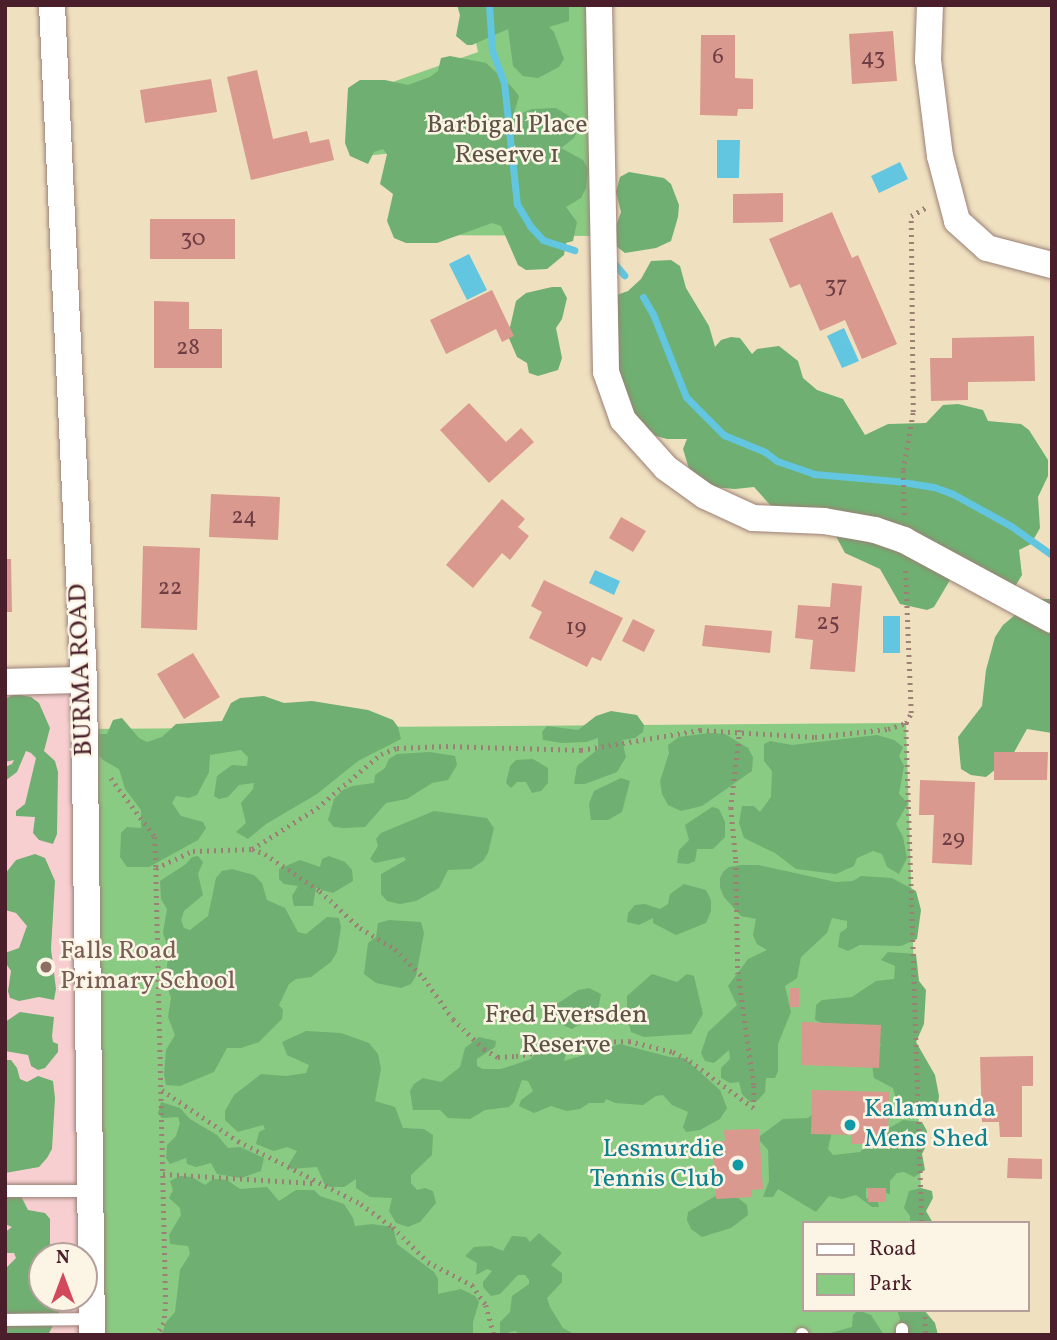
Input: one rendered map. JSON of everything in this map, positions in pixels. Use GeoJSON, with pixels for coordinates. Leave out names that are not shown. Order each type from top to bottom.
{"type":"FeatureCollection","features":[{"type":"Feature","properties":{"kind":"street","name":"BURMA ROAD"},"geometry":{"type":"LineString","coordinates":[[52,5],[84,680],[92,1327]]}},
{"type":"Feature","properties":{"kind":"street"},"geometry":{"type":"LineString","coordinates":[[598,5],[606,372],[623,420],[666,468],[705,496],[753,518],[824,521],[874,530],[904,540],[1052,620]]}},
{"type":"Feature","properties":{"kind":"street"},"geometry":{"type":"LineString","coordinates":[[930,5],[928,60],[940,156],[957,220],[988,248],[1052,265]]}},
{"type":"Feature","properties":{"kind":"street"},"geometry":{"type":"LineString","coordinates":[[5,682],[84,680]]}},
{"type":"Feature","properties":{"kind":"lane"},"geometry":{"type":"LineString","coordinates":[[5,1191],[90,1191]]}},
{"type":"Feature","properties":{"kind":"lane"},"geometry":{"type":"LineString","coordinates":[[5,1320],[92,1327]]}},
{"type":"Feature","properties":{"kind":"path"},"geometry":{"type":"LineString","coordinates":[[903,492],[902,470],[913,412],[911,216],[949,193]]}},
{"type":"Feature","properties":{"kind":"path"},"geometry":{"type":"LineString","coordinates":[[904,540],[911,713],[906,723],[922,1221]]}},
{"type":"Feature","properties":{"kind":"path"},"geometry":{"type":"LineString","coordinates":[[156,868],[193,851],[252,849],[317,808],[381,754],[397,748],[446,746],[581,750],[700,730],[740,730],[815,737],[888,729],[906,723]]}},
{"type":"Feature","properties":{"kind":"path"},"geometry":{"type":"LineString","coordinates":[[252,849],[289,869],[320,891],[360,928],[395,948],[424,978],[453,1019],[484,1049],[498,1057],[600,1042],[629,1041],[673,1052],[690,1061],[754,1108],[754,1086],[738,972],[736,861],[731,808],[740,730]]}},
{"type":"Feature","properties":{"kind":"path"},"geometry":{"type":"LineString","coordinates":[[108,774],[155,837],[166,1302],[164,1323],[157,1335]]}},
{"type":"Feature","properties":{"kind":"path"},"geometry":{"type":"LineString","coordinates":[[161,1089],[238,1141],[361,1204],[393,1227],[428,1262],[472,1285],[486,1305],[494,1335]]}},
{"type":"Feature","properties":{"kind":"path"},"geometry":{"type":"LineString","coordinates":[[163,1174],[316,1183]]}},
{"type":"Feature","properties":{"kind":"path"},"geometry":{"type":"LineString","coordinates":[[925,1312],[926,1335]]}},
{"type":"Feature","properties":{"kind":"shaded area","name":"Falls Road Primary School"},"geometry":{"type":"Polygon","coordinates":[[[84,680],[91,1242],[28,1242],[28,1312],[92,1312],[92,1335],[5,1335],[5,682],[84,680]]]}},
{"type":"Feature","properties":{"kind":"green space"},"geometry":{"type":"Polygon","coordinates":[[[457,5],[569,5],[569,21],[549,27],[554,32],[564,59],[559,67],[538,78],[523,76],[513,66],[508,29],[472,45],[467,45],[456,36],[460,15],[457,5]]]}},
{"type":"Feature","properties":{"kind":"green space","name":"Barbigal Place Reserve 1"},"geometry":{"type":"Polygon","coordinates":[[[468,5],[598,5],[603,236],[401,235],[394,153],[365,156],[350,97],[478,52],[468,5]]]}},
{"type":"Feature","properties":{"kind":"green space","name":"Barbigal Place Reserve 1"},"geometry":{"type":"Polygon","coordinates":[[[450,56],[486,63],[511,86],[519,96],[513,117],[532,109],[556,108],[574,119],[578,130],[574,138],[561,148],[583,160],[588,169],[586,188],[581,198],[566,207],[577,222],[573,241],[566,243],[564,255],[547,269],[526,270],[518,265],[501,226],[492,223],[437,243],[406,243],[394,238],[387,221],[393,194],[380,184],[387,154],[383,149],[374,152],[368,164],[350,156],[345,143],[348,88],[360,80],[385,80],[408,85],[430,77],[438,71],[441,58],[450,56]]]}},
{"type":"Feature","properties":{"kind":"green space"},"geometry":{"type":"Polygon","coordinates":[[[629,172],[664,178],[671,184],[679,205],[671,241],[656,248],[625,253],[616,246],[616,226],[621,212],[616,192],[620,177],[629,172]]]}},
{"type":"Feature","properties":{"kind":"green space"},"geometry":{"type":"Polygon","coordinates":[[[671,260],[680,266],[686,288],[709,326],[715,347],[721,340],[731,337],[740,338],[752,354],[757,349],[779,346],[798,361],[803,378],[817,390],[843,399],[865,435],[888,424],[926,423],[943,405],[958,404],[983,410],[988,421],[1021,424],[1029,430],[1048,460],[1048,476],[1038,497],[1040,528],[1031,544],[1019,550],[1022,575],[1014,588],[980,596],[950,580],[934,607],[927,610],[900,604],[880,569],[845,553],[832,529],[772,507],[754,487],[711,487],[690,472],[683,449],[687,439],[667,439],[652,435],[626,414],[612,331],[617,295],[628,291],[641,279],[651,261],[671,260]]]}},
{"type":"Feature","properties":{"kind":"green space"},"geometry":{"type":"Polygon","coordinates":[[[561,287],[567,298],[562,319],[556,328],[562,358],[558,370],[538,376],[529,373],[527,363],[517,357],[508,336],[516,301],[526,293],[561,287]]]}},
{"type":"Feature","properties":{"kind":"green space"},"geometry":{"type":"Polygon","coordinates":[[[1034,599],[1052,599],[1052,733],[1027,729],[1012,756],[986,777],[971,775],[961,769],[958,737],[982,706],[986,670],[995,637],[1003,625],[1034,599]]]}},
{"type":"Feature","properties":{"kind":"green space"},"geometry":{"type":"Polygon","coordinates":[[[15,694],[31,697],[39,703],[50,728],[44,751],[55,761],[58,772],[57,834],[53,844],[39,840],[33,833],[35,817],[16,816],[16,811],[25,804],[36,758],[26,751],[17,772],[5,781],[5,767],[14,760],[5,762],[5,699],[15,694]]]}},
{"type":"Feature","properties":{"kind":"green space"},"geometry":{"type":"Polygon","coordinates":[[[264,696],[284,703],[312,701],[368,710],[393,720],[401,739],[358,761],[317,794],[266,824],[248,839],[236,832],[246,823],[241,803],[253,789],[254,783],[239,785],[228,797],[219,799],[214,796],[217,776],[232,765],[247,766],[248,757],[241,750],[210,755],[209,772],[197,795],[189,798],[176,796],[172,803],[181,816],[203,822],[206,828],[198,840],[149,867],[127,867],[120,857],[121,833],[127,827],[141,828],[141,810],[125,789],[119,769],[103,760],[94,749],[94,734],[107,734],[113,720],[122,718],[139,738],[147,742],[162,737],[176,724],[222,721],[231,703],[240,698],[264,696]]]}},
{"type":"Feature","properties":{"kind":"green space"},"geometry":{"type":"Polygon","coordinates":[[[611,711],[637,715],[644,725],[643,732],[635,738],[622,740],[626,757],[617,772],[585,784],[574,784],[577,766],[598,749],[598,738],[586,742],[562,743],[543,740],[542,732],[547,726],[578,730],[596,716],[611,711]]]}},
{"type":"Feature","properties":{"kind":"green space","name":"Fred Eversden Reserve"},"geometry":{"type":"Polygon","coordinates":[[[906,723],[922,1221],[802,1221],[802,1312],[925,1312],[926,1335],[92,1335],[92,1312],[98,1312],[98,1242],[91,1242],[84,729],[906,723]]]}},
{"type":"Feature","properties":{"kind":"green space"},"geometry":{"type":"Polygon","coordinates":[[[725,734],[748,748],[753,757],[752,771],[702,806],[681,811],[668,805],[662,794],[660,781],[669,753],[668,745],[679,737],[725,734]]]}},
{"type":"Feature","properties":{"kind":"green space"},"geometry":{"type":"Polygon","coordinates":[[[877,735],[894,740],[903,747],[899,756],[904,766],[899,794],[908,803],[896,824],[903,837],[907,858],[899,874],[887,867],[882,854],[873,851],[857,858],[854,866],[836,874],[796,869],[775,853],[744,838],[739,823],[742,806],[754,806],[760,812],[771,797],[772,771],[764,761],[764,744],[770,741],[792,745],[877,735]]]}},
{"type":"Feature","properties":{"kind":"green space"},"geometry":{"type":"Polygon","coordinates":[[[430,752],[455,756],[457,765],[448,780],[432,783],[407,799],[386,803],[365,827],[334,827],[328,820],[334,799],[343,790],[374,783],[375,775],[385,768],[389,759],[397,754],[430,752]]]}},
{"type":"Feature","properties":{"kind":"green space"},"geometry":{"type":"Polygon","coordinates":[[[533,759],[548,768],[548,783],[541,791],[532,793],[526,782],[517,782],[511,788],[506,783],[510,766],[516,760],[533,759]]]}},
{"type":"Feature","properties":{"kind":"green space"},"geometry":{"type":"Polygon","coordinates":[[[621,778],[630,781],[622,812],[608,820],[591,820],[589,804],[594,791],[621,778]]]}},
{"type":"Feature","properties":{"kind":"green space"},"geometry":{"type":"Polygon","coordinates":[[[712,807],[719,809],[725,822],[725,837],[713,849],[697,849],[695,861],[688,864],[677,863],[679,850],[689,840],[685,825],[712,807]]]}},
{"type":"Feature","properties":{"kind":"green space"},"geometry":{"type":"Polygon","coordinates":[[[434,811],[487,818],[494,828],[488,853],[483,861],[471,869],[448,870],[439,888],[416,901],[400,904],[387,901],[381,894],[381,874],[406,860],[404,857],[375,863],[370,859],[378,846],[376,839],[381,833],[434,811]]]}},
{"type":"Feature","properties":{"kind":"green space"},"geometry":{"type":"Polygon","coordinates":[[[35,854],[45,858],[55,881],[51,949],[56,989],[54,1000],[39,997],[19,1001],[10,998],[8,991],[11,971],[5,962],[5,953],[19,948],[27,926],[16,913],[5,910],[5,874],[16,860],[35,854]]]}},
{"type":"Feature","properties":{"kind":"green space"},"geometry":{"type":"Polygon","coordinates":[[[198,856],[203,862],[198,874],[203,895],[184,911],[181,920],[184,928],[190,930],[208,916],[216,878],[222,871],[232,869],[254,875],[262,883],[267,900],[285,908],[298,932],[306,934],[327,917],[339,918],[341,927],[337,952],[331,962],[311,977],[296,979],[289,984],[279,1005],[283,1010],[282,1019],[259,1042],[241,1048],[227,1048],[214,1072],[180,1086],[166,1085],[166,1050],[175,1035],[168,1017],[171,998],[165,980],[169,951],[163,933],[167,909],[161,899],[160,881],[192,857],[198,856]]]}},
{"type":"Feature","properties":{"kind":"green space"},"geometry":{"type":"Polygon","coordinates":[[[329,856],[345,862],[352,870],[353,881],[333,893],[316,888],[313,906],[294,906],[292,896],[298,886],[284,884],[279,879],[279,869],[300,860],[320,867],[322,859],[329,856]]]}},
{"type":"Feature","properties":{"kind":"green space"},"geometry":{"type":"Polygon","coordinates":[[[758,865],[836,882],[853,881],[861,876],[892,878],[916,891],[921,910],[917,939],[901,946],[860,945],[848,951],[838,947],[840,933],[847,928],[847,921],[832,918],[827,933],[801,957],[797,978],[785,986],[791,1012],[778,1044],[778,1071],[775,1078],[766,1078],[765,1092],[758,1100],[750,1102],[742,1094],[739,1082],[730,1083],[721,1078],[721,1068],[730,1059],[729,1050],[714,1063],[705,1061],[701,1053],[708,1032],[737,1005],[728,986],[748,959],[767,950],[757,944],[753,935],[756,919],[741,916],[724,897],[720,888],[723,872],[729,867],[758,865]]]}},
{"type":"Feature","properties":{"kind":"green space"},"geometry":{"type":"Polygon","coordinates":[[[684,884],[706,890],[711,900],[711,911],[706,923],[676,935],[653,923],[653,918],[639,925],[627,922],[628,913],[635,905],[645,904],[660,909],[668,904],[670,894],[684,884]]]}},
{"type":"Feature","properties":{"kind":"green space"},"geometry":{"type":"Polygon","coordinates":[[[389,920],[421,922],[424,933],[416,976],[411,984],[401,988],[376,983],[364,974],[368,943],[376,937],[378,923],[389,920]]]}},
{"type":"Feature","properties":{"kind":"green space"},"geometry":{"type":"Polygon","coordinates":[[[888,952],[916,954],[919,981],[926,990],[924,1024],[916,1042],[935,1075],[939,1096],[938,1105],[928,1119],[899,1112],[893,1088],[874,1078],[872,1064],[881,1044],[870,1043],[815,1020],[816,1005],[822,1000],[852,997],[876,981],[894,979],[895,966],[881,960],[888,952]]]}},
{"type":"Feature","properties":{"kind":"green space"},"geometry":{"type":"Polygon","coordinates":[[[652,974],[677,982],[687,974],[694,976],[703,1014],[691,1034],[644,1037],[631,1032],[628,1020],[631,1011],[627,1007],[627,996],[652,974]]]}},
{"type":"Feature","properties":{"kind":"green space"},"geometry":{"type":"Polygon","coordinates":[[[589,988],[601,994],[598,1010],[608,1014],[608,1021],[590,1018],[572,1029],[560,1024],[555,1013],[557,1004],[578,990],[589,988]]]}},
{"type":"Feature","properties":{"kind":"green space"},"geometry":{"type":"Polygon","coordinates":[[[20,1012],[54,1017],[52,1036],[53,1042],[58,1044],[58,1052],[45,1068],[38,1070],[31,1066],[28,1055],[5,1051],[5,1022],[20,1012]]]}},
{"type":"Feature","properties":{"kind":"green space"},"geometry":{"type":"Polygon","coordinates":[[[306,1031],[341,1033],[369,1043],[378,1054],[381,1069],[375,1101],[395,1107],[403,1128],[424,1129],[433,1135],[432,1155],[411,1175],[411,1183],[417,1190],[425,1188],[433,1191],[436,1203],[420,1222],[408,1227],[396,1223],[389,1211],[392,1198],[370,1197],[356,1188],[356,1179],[344,1187],[330,1187],[325,1185],[317,1167],[290,1169],[289,1164],[297,1151],[287,1147],[274,1151],[256,1144],[259,1132],[265,1129],[263,1125],[238,1132],[225,1120],[225,1111],[234,1095],[261,1074],[286,1076],[306,1073],[309,1065],[287,1055],[282,1042],[306,1031]]]}},
{"type":"Feature","properties":{"kind":"green space"},"geometry":{"type":"Polygon","coordinates":[[[479,1037],[496,1041],[495,1047],[477,1059],[477,1066],[483,1069],[501,1069],[531,1059],[538,1048],[550,1051],[553,1042],[561,1037],[569,1042],[564,1061],[620,1044],[684,1058],[720,1090],[727,1108],[720,1119],[700,1130],[686,1132],[683,1127],[688,1112],[672,1105],[663,1095],[656,1096],[643,1105],[615,1103],[606,1099],[604,1103],[589,1103],[580,1109],[567,1111],[551,1106],[534,1113],[519,1106],[521,1100],[533,1091],[528,1081],[522,1080],[514,1102],[509,1107],[485,1110],[470,1119],[448,1118],[440,1110],[413,1110],[410,1091],[414,1084],[423,1078],[441,1082],[460,1067],[465,1048],[479,1037]]]}},
{"type":"Feature","properties":{"kind":"green space"},"geometry":{"type":"Polygon","coordinates":[[[5,1060],[11,1060],[20,1079],[27,1082],[38,1076],[53,1081],[55,1098],[52,1149],[47,1158],[39,1167],[5,1173],[5,1060]]]}},
{"type":"Feature","properties":{"kind":"green space"},"geometry":{"type":"Polygon","coordinates":[[[161,1102],[180,1108],[190,1119],[217,1135],[228,1148],[240,1147],[264,1158],[261,1171],[241,1178],[217,1174],[211,1163],[196,1167],[187,1164],[186,1158],[170,1164],[166,1158],[167,1145],[176,1136],[180,1123],[178,1117],[162,1118],[158,1113],[161,1102]]]}},
{"type":"Feature","properties":{"kind":"green space"},"geometry":{"type":"Polygon","coordinates":[[[820,1108],[832,1131],[828,1149],[833,1155],[860,1152],[875,1136],[903,1120],[922,1122],[927,1131],[927,1144],[922,1154],[925,1170],[914,1177],[904,1172],[897,1173],[890,1181],[890,1194],[866,1188],[866,1198],[878,1202],[879,1207],[872,1207],[856,1195],[842,1199],[829,1196],[816,1212],[778,1189],[773,1197],[763,1197],[769,1181],[768,1150],[760,1141],[760,1136],[783,1119],[808,1118],[820,1108]]]}},
{"type":"Feature","properties":{"kind":"green space"},"geometry":{"type":"Polygon","coordinates":[[[180,1176],[192,1177],[205,1185],[213,1179],[227,1180],[240,1189],[267,1187],[279,1201],[296,1190],[314,1190],[320,1196],[344,1204],[355,1226],[372,1224],[393,1227],[397,1244],[434,1272],[438,1279],[438,1294],[461,1289],[475,1296],[479,1302],[473,1322],[473,1335],[161,1335],[167,1321],[175,1312],[180,1270],[190,1254],[188,1246],[170,1244],[169,1235],[181,1215],[180,1208],[169,1198],[173,1190],[170,1181],[180,1176]]]}},
{"type":"Feature","properties":{"kind":"green space"},"geometry":{"type":"Polygon","coordinates":[[[5,1185],[21,1196],[28,1210],[45,1213],[50,1219],[50,1242],[28,1242],[28,1312],[59,1312],[48,1335],[5,1335],[5,1269],[16,1258],[14,1253],[5,1253],[5,1232],[12,1227],[5,1224],[5,1185]]]}},
{"type":"Feature","properties":{"kind":"green space"},"geometry":{"type":"Polygon","coordinates":[[[921,1188],[932,1191],[933,1198],[926,1211],[932,1221],[910,1221],[904,1208],[909,1191],[921,1188]]]}},
{"type":"Feature","properties":{"kind":"green space"},"geometry":{"type":"Polygon","coordinates":[[[719,1194],[738,1198],[747,1205],[748,1215],[731,1228],[702,1237],[691,1229],[687,1220],[688,1212],[719,1194]]]}},
{"type":"Feature","properties":{"kind":"green space"},"geometry":{"type":"Polygon","coordinates":[[[539,1233],[562,1253],[551,1265],[562,1273],[562,1282],[547,1298],[550,1307],[563,1328],[576,1335],[521,1335],[515,1331],[500,1335],[500,1322],[510,1312],[512,1296],[529,1284],[529,1280],[525,1275],[518,1275],[500,1294],[491,1296],[483,1287],[483,1282],[492,1271],[487,1269],[476,1275],[477,1263],[465,1256],[474,1247],[491,1246],[503,1251],[512,1236],[526,1237],[530,1242],[539,1233]]]}},
{"type":"Feature","properties":{"kind":"green space"},"geometry":{"type":"Polygon","coordinates":[[[863,1312],[871,1315],[884,1335],[823,1335],[852,1327],[853,1315],[863,1312]]]}},
{"type":"Feature","properties":{"kind":"green space"},"geometry":{"type":"Polygon","coordinates":[[[898,1312],[926,1312],[935,1323],[938,1335],[896,1335],[900,1319],[898,1312]]]}},
{"type":"Feature","properties":{"kind":"water"},"geometry":{"type":"Polygon","coordinates":[[[717,140],[740,140],[739,178],[717,178],[717,140]]]}},
{"type":"Feature","properties":{"kind":"water"},"geometry":{"type":"Polygon","coordinates":[[[900,162],[908,179],[879,193],[871,176],[900,162]]]}},
{"type":"Feature","properties":{"kind":"water"},"geometry":{"type":"Polygon","coordinates":[[[469,254],[487,290],[467,300],[449,264],[469,254]]]}},
{"type":"Feature","properties":{"kind":"water"},"geometry":{"type":"Polygon","coordinates":[[[844,328],[859,361],[842,368],[827,336],[844,328]]]}},
{"type":"Feature","properties":{"kind":"water"},"geometry":{"type":"Polygon","coordinates":[[[595,570],[620,581],[614,595],[589,583],[595,570]]]}},
{"type":"Feature","properties":{"kind":"water"},"geometry":{"type":"Polygon","coordinates":[[[883,616],[900,616],[900,653],[883,653],[883,616]]]}},
{"type":"Feature","properties":{"kind":"building"},"geometry":{"type":"Polygon","coordinates":[[[893,31],[897,81],[852,84],[849,34],[893,31]]]}},
{"type":"Feature","properties":{"kind":"building"},"geometry":{"type":"Polygon","coordinates":[[[701,35],[735,35],[735,78],[753,79],[753,109],[738,109],[737,116],[700,115],[701,35]]]}},
{"type":"Feature","properties":{"kind":"building"},"geometry":{"type":"Polygon","coordinates":[[[257,70],[273,139],[307,131],[310,143],[329,139],[334,160],[251,180],[227,77],[257,70]]]}},
{"type":"Feature","properties":{"kind":"building"},"geometry":{"type":"Polygon","coordinates":[[[211,79],[217,112],[145,123],[140,90],[211,79]]]}},
{"type":"Feature","properties":{"kind":"building"},"geometry":{"type":"Polygon","coordinates":[[[783,193],[783,222],[733,223],[733,194],[783,193]]]}},
{"type":"Feature","properties":{"kind":"building"},"geometry":{"type":"Polygon","coordinates":[[[832,212],[852,258],[858,255],[897,344],[862,359],[845,320],[820,331],[800,284],[790,288],[769,239],[832,212]]]}},
{"type":"Feature","properties":{"kind":"building"},"geometry":{"type":"Polygon","coordinates":[[[150,219],[235,219],[235,259],[150,259],[150,219]]]}},
{"type":"Feature","properties":{"kind":"building"},"geometry":{"type":"Polygon","coordinates":[[[492,290],[514,336],[502,342],[496,329],[446,354],[430,320],[492,290]]]}},
{"type":"Feature","properties":{"kind":"building"},"geometry":{"type":"Polygon","coordinates":[[[154,301],[189,302],[189,329],[222,329],[222,368],[154,368],[154,301]]]}},
{"type":"Feature","properties":{"kind":"building"},"geometry":{"type":"Polygon","coordinates":[[[1034,336],[1035,381],[968,382],[968,400],[931,401],[930,358],[952,358],[952,338],[1034,336]]]}},
{"type":"Feature","properties":{"kind":"building"},"geometry":{"type":"Polygon","coordinates":[[[469,403],[506,442],[521,428],[534,442],[489,483],[440,430],[469,403]]]}},
{"type":"Feature","properties":{"kind":"building"},"geometry":{"type":"Polygon","coordinates":[[[211,494],[280,497],[278,540],[209,537],[211,494]]]}},
{"type":"Feature","properties":{"kind":"building"},"geometry":{"type":"Polygon","coordinates":[[[502,499],[525,519],[518,527],[529,536],[510,560],[502,553],[473,588],[446,565],[502,499]]]}},
{"type":"Feature","properties":{"kind":"building"},"geometry":{"type":"Polygon","coordinates":[[[621,517],[646,531],[633,552],[609,538],[621,517]]]}},
{"type":"Feature","properties":{"kind":"building"},"geometry":{"type":"Polygon","coordinates":[[[143,546],[200,548],[197,630],[141,628],[143,546]]]}},
{"type":"Feature","properties":{"kind":"building"},"geometry":{"type":"Polygon","coordinates":[[[5,559],[11,559],[12,612],[5,612],[5,559]]]}},
{"type":"Feature","properties":{"kind":"building"},"geometry":{"type":"Polygon","coordinates":[[[544,580],[623,618],[601,661],[592,657],[587,667],[529,638],[542,612],[531,606],[544,580]]]}},
{"type":"Feature","properties":{"kind":"building"},"geometry":{"type":"Polygon","coordinates":[[[832,583],[862,586],[855,672],[810,669],[813,640],[795,638],[798,605],[830,607],[832,583]]]}},
{"type":"Feature","properties":{"kind":"building"},"geometry":{"type":"Polygon","coordinates":[[[633,619],[655,630],[644,652],[622,641],[633,619]]]}},
{"type":"Feature","properties":{"kind":"building"},"geometry":{"type":"Polygon","coordinates":[[[705,625],[772,631],[770,653],[702,646],[705,625]]]}},
{"type":"Feature","properties":{"kind":"building"},"geometry":{"type":"Polygon","coordinates":[[[193,653],[220,697],[184,719],[157,674],[193,653]]]}},
{"type":"Feature","properties":{"kind":"building"},"geometry":{"type":"Polygon","coordinates":[[[994,752],[1048,752],[1047,780],[994,780],[994,752]]]}},
{"type":"Feature","properties":{"kind":"building"},"geometry":{"type":"Polygon","coordinates":[[[920,780],[975,782],[972,865],[932,863],[934,815],[919,815],[920,780]]]}},
{"type":"Feature","properties":{"kind":"building"},"geometry":{"type":"Polygon","coordinates":[[[790,988],[799,988],[799,1007],[790,1007],[790,988]]]}},
{"type":"Feature","properties":{"kind":"building"},"geometry":{"type":"Polygon","coordinates":[[[802,1022],[881,1025],[879,1068],[801,1065],[802,1022]]]}},
{"type":"Feature","properties":{"kind":"building"},"geometry":{"type":"Polygon","coordinates":[[[1033,1056],[1033,1086],[1022,1086],[1022,1137],[1000,1137],[999,1122],[982,1122],[980,1057],[1033,1056]]]}},
{"type":"Feature","properties":{"kind":"building","name":"Kalamunda Mens Shed"},"geometry":{"type":"Polygon","coordinates":[[[812,1090],[889,1092],[888,1135],[865,1135],[865,1144],[851,1144],[851,1135],[811,1134],[812,1090]]]}},
{"type":"Feature","properties":{"kind":"building","name":"Lesmurdie Tennis Club"},"geometry":{"type":"Polygon","coordinates":[[[759,1129],[763,1189],[752,1190],[752,1197],[716,1199],[713,1141],[725,1141],[724,1130],[759,1129]]]}},
{"type":"Feature","properties":{"kind":"building"},"geometry":{"type":"Polygon","coordinates":[[[1008,1158],[1042,1159],[1042,1179],[1007,1178],[1008,1158]]]}},
{"type":"Feature","properties":{"kind":"building"},"geometry":{"type":"Polygon","coordinates":[[[868,1188],[886,1188],[886,1202],[868,1202],[868,1188]]]}},
{"type":"Feature","properties":{"kind":"waterway"},"geometry":{"type":"LineString","coordinates":[[489,5],[492,50],[504,83],[517,204],[530,226],[543,240],[574,250]]}},
{"type":"Feature","properties":{"kind":"waterway"},"geometry":{"type":"LineString","coordinates":[[614,263],[624,275]]}},
{"type":"Feature","properties":{"kind":"waterway"},"geometry":{"type":"LineString","coordinates":[[643,297],[653,314],[686,397],[724,435],[765,452],[777,461],[814,474],[934,487],[953,494],[1011,526],[1052,555]]}},
{"type":"Feature","properties":{"kind":"place","name":"Falls Road Primary School"},"geometry":{"type":"Point","coordinates":[46,967]}},
{"type":"Feature","properties":{"kind":"place","name":"Kalamunda Mens Shed"},"geometry":{"type":"Point","coordinates":[850,1125]}},
{"type":"Feature","properties":{"kind":"place","name":"Lesmurdie Tennis Club"},"geometry":{"type":"Point","coordinates":[738,1165]}}]}
